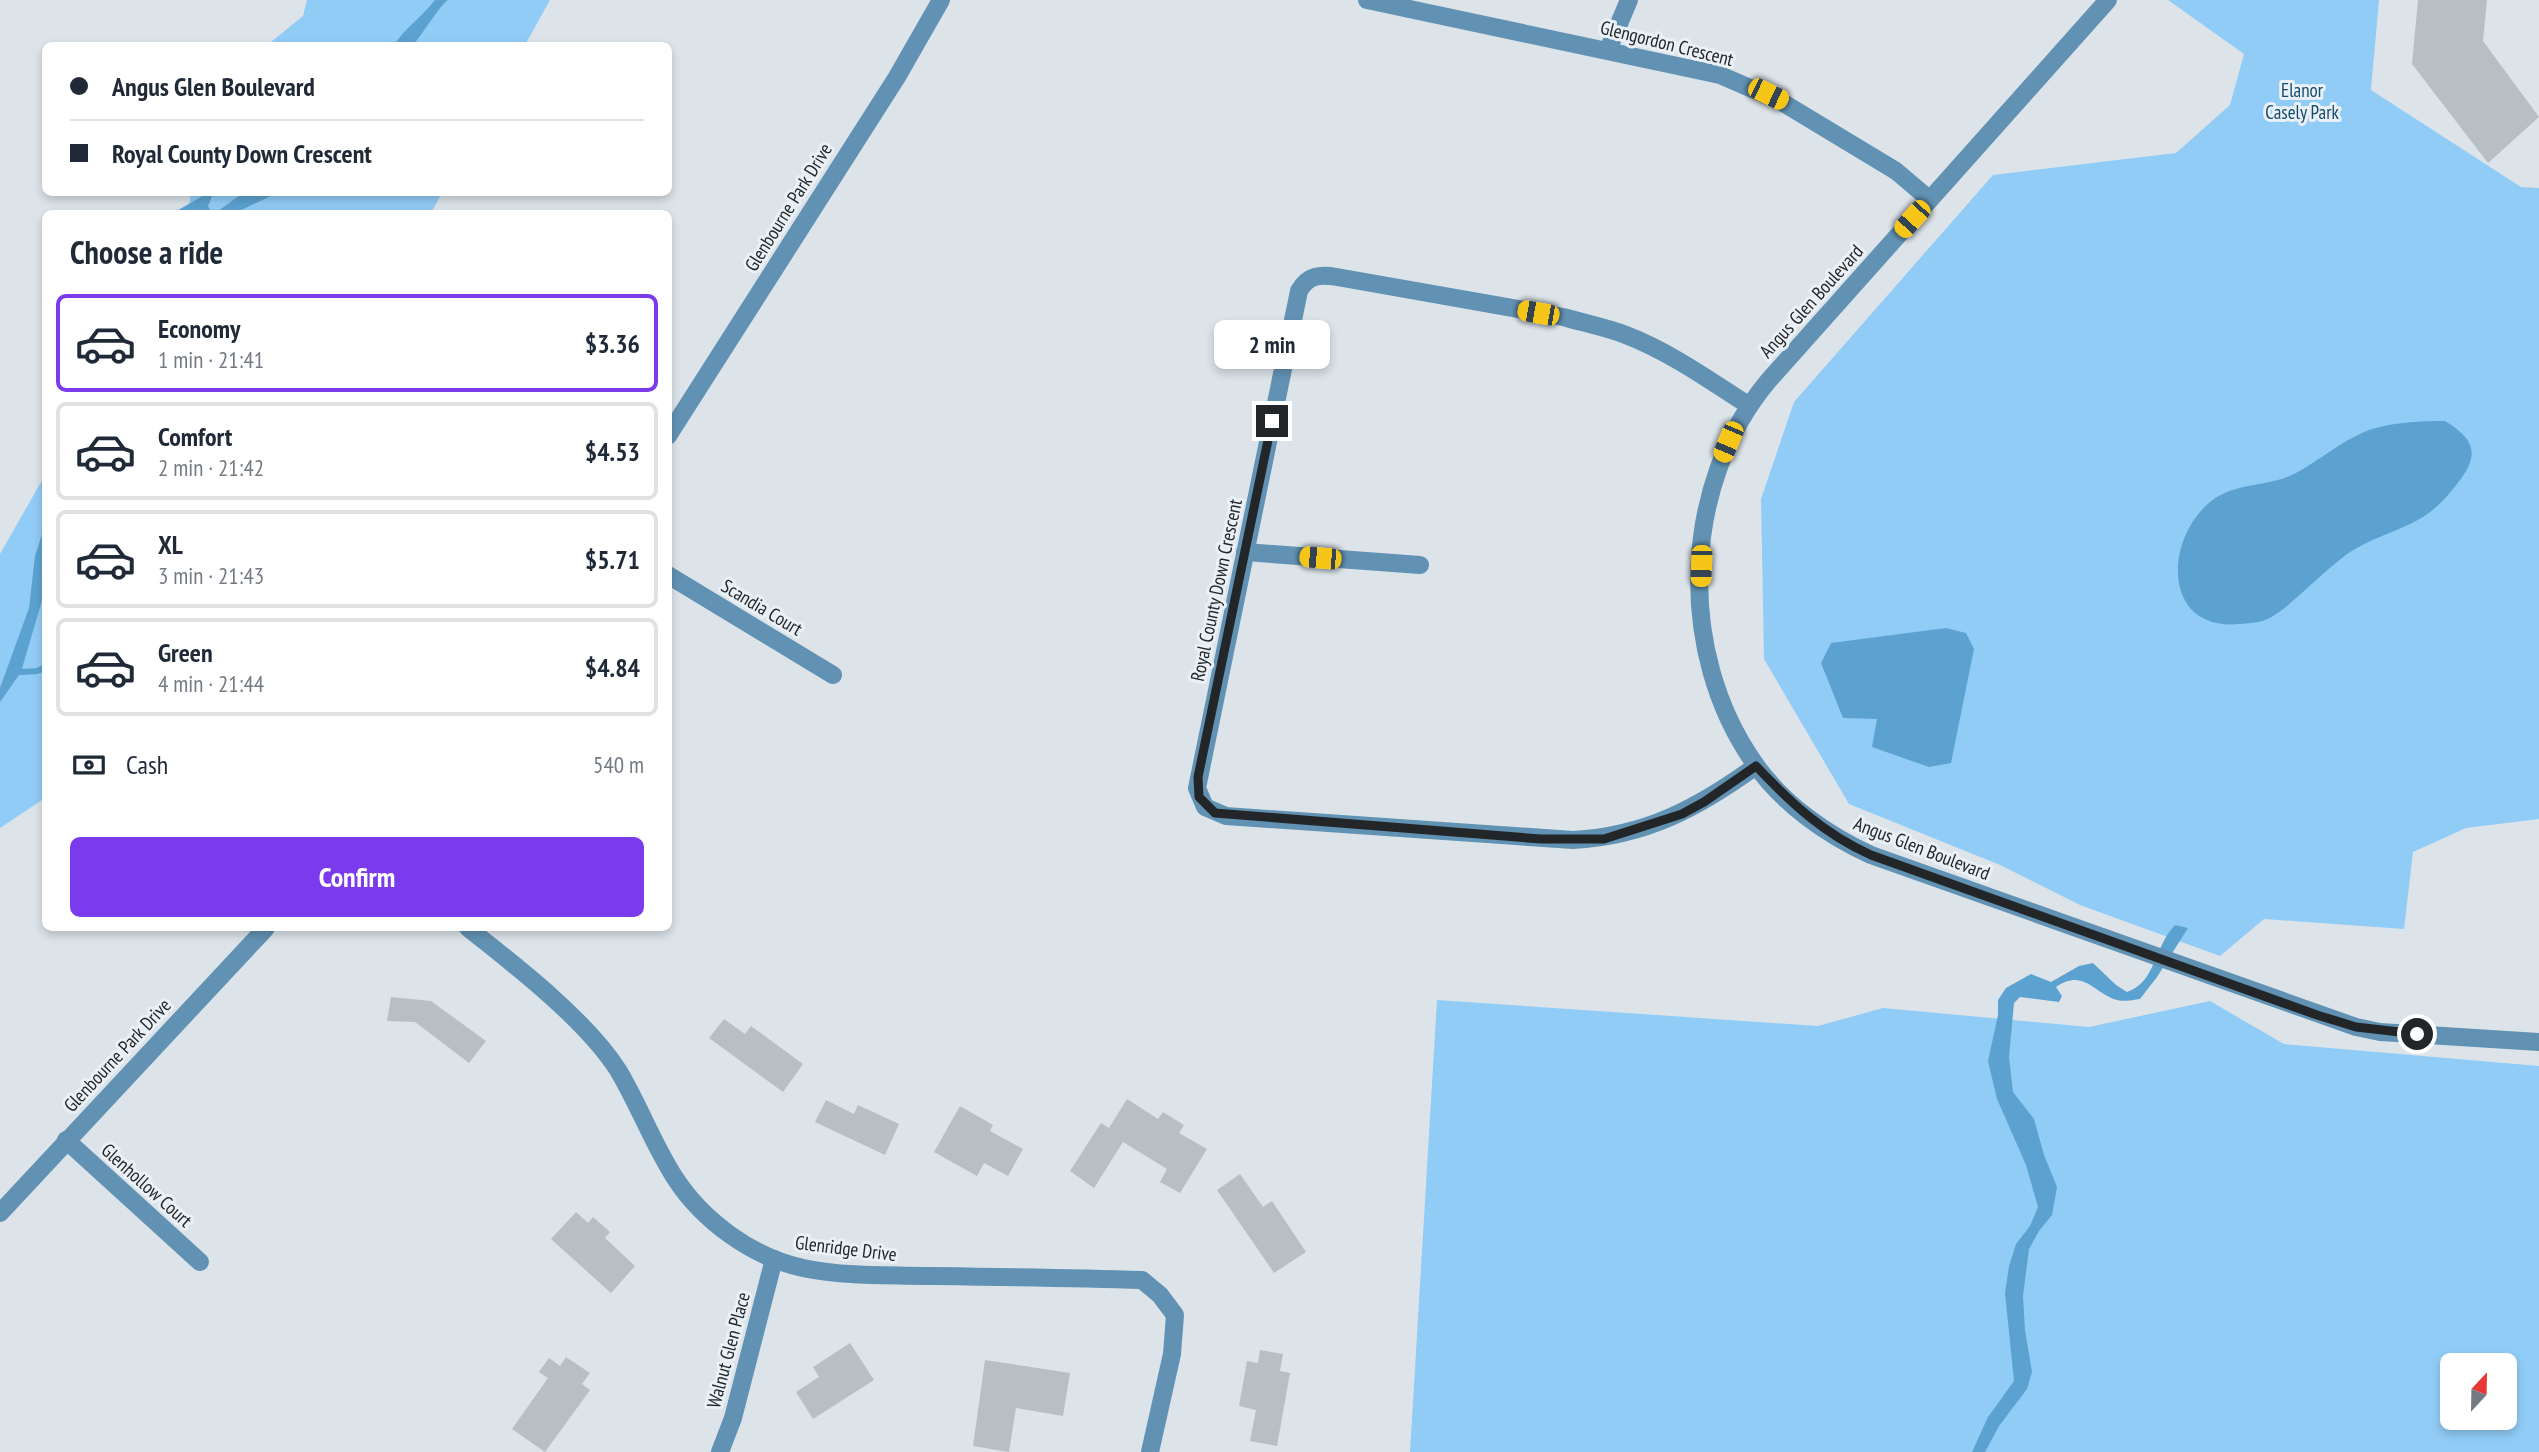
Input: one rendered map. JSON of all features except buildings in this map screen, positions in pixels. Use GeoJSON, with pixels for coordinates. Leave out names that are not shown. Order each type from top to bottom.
{"type":"FeatureCollection","features":[{"type":"Feature","properties":{"kind":"street","name":"Glenbourne Park Drive"},"geometry":{"type":"LineString","coordinates":[[672,430],[897,77],[941,0]]}},
{"type":"Feature","properties":{"kind":"street","name":"Glengordon Crescent"},"geometry":{"type":"LineString","coordinates":[[1367,0],[1687,66],[1755,88],[1896,171],[1929,199]]}},
{"type":"Feature","properties":{"kind":"street"},"geometry":{"type":"LineString","coordinates":[[1608,50],[1629,0]]}},
{"type":"Feature","properties":{"kind":"street","name":"Angus Glen Boulevard"},"geometry":{"type":"LineString","coordinates":[[2108,0],[1748,405],[1728,442],[1709,492],[1702,535],[1701,603],[1707,654],[1717,691],[1732,726],[1756,766],[1810,819],[1855,848],[2356,1027],[2380,1032],[2539,1042]]}},
{"type":"Feature","properties":{"kind":"street","name":"Royal County Down Crescent"},"geometry":{"type":"LineString","coordinates":[[1748,405],[1669,355],[1626,335],[1596,326],[1563,317],[1351,279],[1313,277],[1299,291],[1198,777],[1199,797],[1215,813],[1541,839],[1604,839],[1682,814],[1756,766]]}},
{"type":"Feature","properties":{"kind":"street"},"geometry":{"type":"LineString","coordinates":[[1245,552],[1420,565]]}},
{"type":"Feature","properties":{"kind":"street","name":"Scandia Court"},"geometry":{"type":"LineString","coordinates":[[672,577],[833,674]]}},
{"type":"Feature","properties":{"kind":"street","name":"Glenbourne Park Drive"},"geometry":{"type":"LineString","coordinates":[[0,1213],[264,931]]}},
{"type":"Feature","properties":{"kind":"street","name":"Glenridge Drive"},"geometry":{"type":"LineString","coordinates":[[472,931],[515,964],[556,1002],[617,1069],[675,1179],[698,1206],[732,1237],[774,1259],[804,1268],[876,1275],[1142,1280],[1160,1295],[1175,1315],[1172,1354],[1150,1452]]}},
{"type":"Feature","properties":{"kind":"street","name":"Glenhollow Court"},"geometry":{"type":"LineString","coordinates":[[66,1140],[200,1262]]}},
{"type":"Feature","properties":{"kind":"street","name":"Walnut Glen Place"},"geometry":{"type":"LineString","coordinates":[[720,1452],[733,1418],[774,1259]]}},
{"type":"Feature","properties":{"kind":"green space"},"geometry":{"type":"Polygon","coordinates":[[[307,0],[550,0],[527,42],[271,42],[303,16],[307,0]]]}},
{"type":"Feature","properties":{"kind":"green space","name":"Elanor Casely Park"},"geometry":{"type":"Polygon","coordinates":[[[2168,0],[2379,0],[2371,90],[2521,187],[2539,188],[2539,819],[2466,828],[2413,852],[2404,929],[2264,919],[2220,956],[2080,905],[2000,865],[1849,804],[1764,659],[1761,499],[1794,402],[1993,175],[2176,153],[2230,105],[2244,54],[2168,0]]]}},
{"type":"Feature","properties":{"kind":"green space"},"geometry":{"type":"Polygon","coordinates":[[[191,196],[440,196],[433,210],[189,210],[191,196]]]}},
{"type":"Feature","properties":{"kind":"green space"},"geometry":{"type":"Polygon","coordinates":[[[42,480],[42,800],[0,828],[0,554],[42,480]]]}},
{"type":"Feature","properties":{"kind":"green space"},"geometry":{"type":"Polygon","coordinates":[[[1437,1000],[1818,1026],[1883,1008],[2089,1027],[2210,1001],[2284,1044],[2539,1066],[2539,1452],[1410,1452],[1437,1000]]]}},
{"type":"Feature","properties":{"kind":"shaded area"},"geometry":{"type":"Polygon","coordinates":[[[435,0],[448,0],[415,42],[396,42],[403,33],[435,0]]]}},
{"type":"Feature","properties":{"kind":"shaded area"},"geometry":{"type":"Polygon","coordinates":[[[203,196],[212,196],[208,206],[210,210],[178,210],[203,196]]]}},
{"type":"Feature","properties":{"kind":"shaded area"},"geometry":{"type":"Polygon","coordinates":[[[239,196],[271,196],[241,210],[219,210],[239,196]]]}},
{"type":"Feature","properties":{"kind":"shaded area"},"geometry":{"type":"Polygon","coordinates":[[[2445,421],[2468,442],[2471,449],[2469,465],[2454,488],[2438,506],[2423,517],[2347,554],[2287,606],[2265,620],[2240,624],[2214,622],[2195,613],[2183,597],[2178,578],[2179,556],[2197,515],[2214,499],[2233,490],[2294,474],[2352,438],[2372,429],[2408,422],[2445,421]]]}},
{"type":"Feature","properties":{"kind":"shaded area"},"geometry":{"type":"Polygon","coordinates":[[[42,534],[42,600],[21,672],[0,702],[0,688],[29,608],[35,556],[42,534]]]}},
{"type":"Feature","properties":{"kind":"shaded area"},"geometry":{"type":"Polygon","coordinates":[[[1946,628],[1966,633],[1974,649],[1951,763],[1929,767],[1872,747],[1877,719],[1843,718],[1821,663],[1831,643],[1946,628]]]}},
{"type":"Feature","properties":{"kind":"shaded area"},"geometry":{"type":"Polygon","coordinates":[[[2175,925],[2188,928],[2140,999],[2117,1000],[2088,984],[2074,980],[2056,987],[2062,996],[2059,1002],[2020,997],[2014,1003],[2009,1057],[2013,1092],[2034,1119],[2057,1187],[2052,1215],[2029,1249],[2023,1296],[2032,1372],[2027,1389],[1999,1426],[1985,1452],[1972,1452],[1988,1417],[2014,1381],[2005,1293],[2016,1244],[2030,1226],[2038,1207],[2026,1165],[1997,1099],[1988,1061],[1998,1015],[1998,1000],[2006,988],[2031,974],[2051,982],[2079,966],[2093,963],[2127,992],[2137,987],[2150,972],[2162,944],[2175,925]]]}},
{"type":"Feature","properties":{"kind":"waterway"},"geometry":{"type":"LineString","coordinates":[[21,672],[42,669]]}},
{"type":"Feature","properties":{"kind":"route"},"geometry":{"type":"LineString","coordinates":[[1272,421],[1198,777],[1199,797],[1205,807],[1215,813],[1226,816],[1541,839],[1604,839],[1682,814],[1723,790],[1756,766],[1810,819],[1841,840],[1871,855],[2317,1015],[2380,1032],[2417,1034]]}}]}
